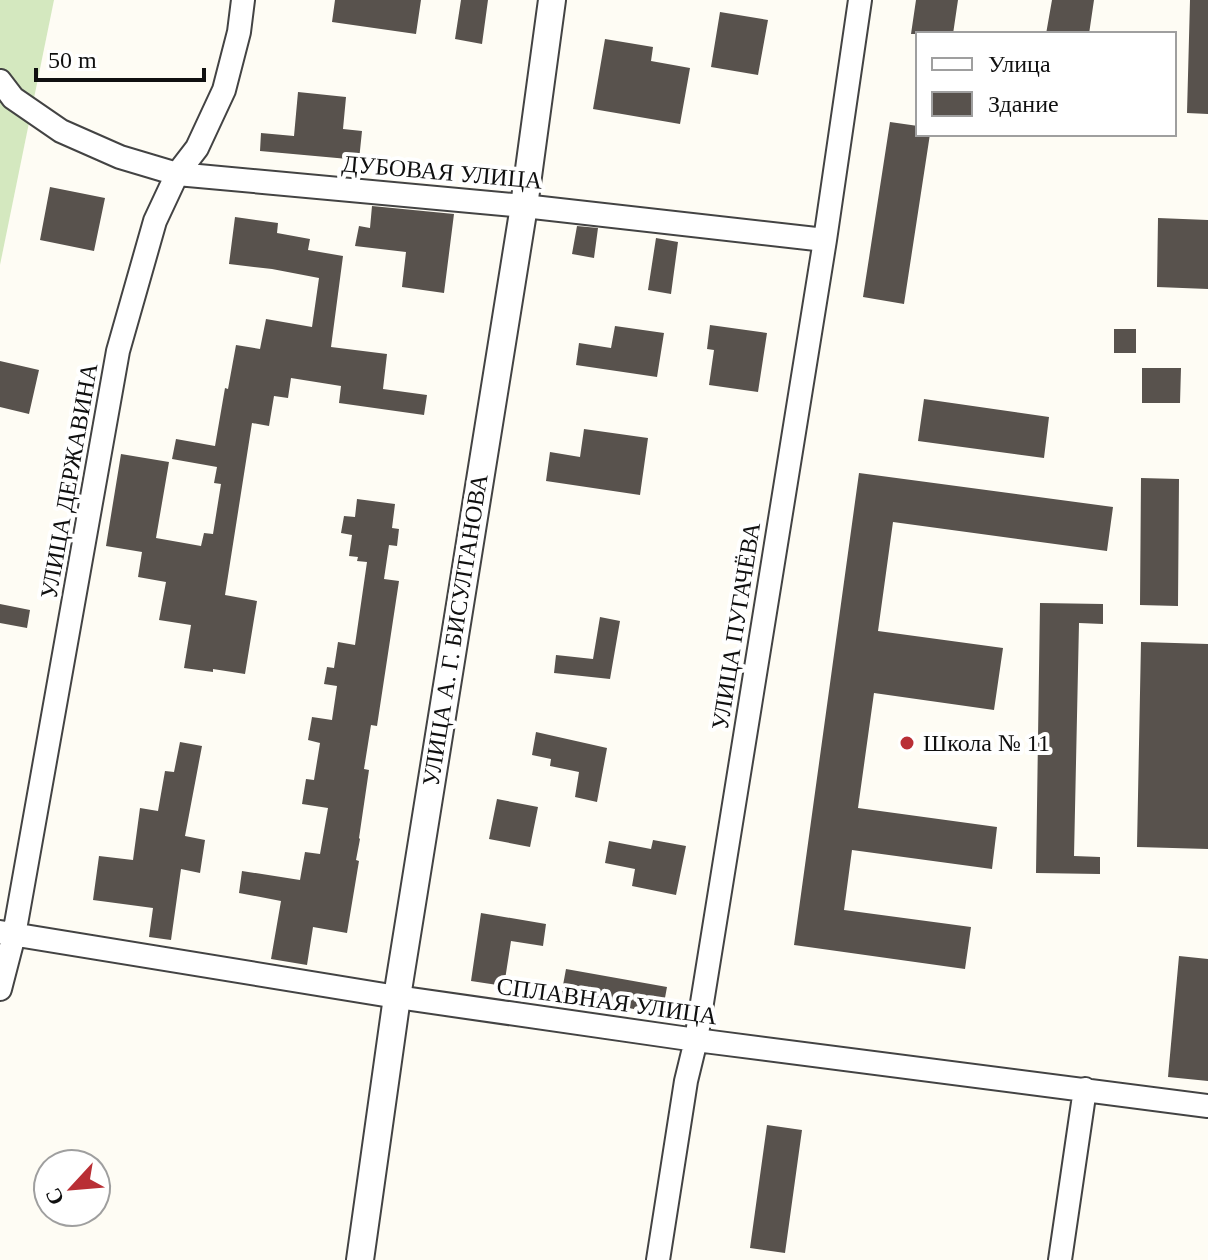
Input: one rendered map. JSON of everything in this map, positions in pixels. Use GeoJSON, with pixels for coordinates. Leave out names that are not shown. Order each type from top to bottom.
{"type":"FeatureCollection","features":[{"type":"Feature","properties":{"kind":"street","name":"УЛИЦА ДЕРЖАВИНА"},"geometry":{"type":"LineString","coordinates":[[0,989],[7,933],[118,351],[155,221],[177,174],[197,148],[224,90],[239,32],[243,0]]}},
{"type":"Feature","properties":{"kind":"street","name":"УЛИЦА А. Г. БИСУЛТАНОВА"},"geometry":{"type":"LineString","coordinates":[[360,1260],[397,997],[524,206],[552,0]]}},
{"type":"Feature","properties":{"kind":"street","name":"УЛИЦА ПУГАЧЁВА"},"geometry":{"type":"LineString","coordinates":[[658,1260],[825,240],[860,0]]}},
{"type":"Feature","properties":{"kind":"street","name":"ДУБОВАЯ УЛИЦА"},"geometry":{"type":"LineString","coordinates":[[0,81],[13,98],[61,131],[120,157],[177,174],[524,206],[825,240]]}},
{"type":"Feature","properties":{"kind":"street","name":"СПЛАВНАЯ УЛИЦА"},"geometry":{"type":"LineString","coordinates":[[7,933],[397,997],[696,1040],[1208,1106]]}},
{"type":"Feature","properties":{"kind":"street"},"geometry":{"type":"LineString","coordinates":[[1060,1260],[1085,1089]]}},
{"type":"Feature","properties":{"kind":"green space"},"geometry":{"type":"Polygon","coordinates":[[[0,0],[54,0],[0,265],[0,0]]]}},
{"type":"Feature","properties":{"kind":"building"},"geometry":{"type":"Polygon","coordinates":[[[335,0],[421,0],[416,34],[332,22],[335,0]]]}},
{"type":"Feature","properties":{"kind":"building"},"geometry":{"type":"Polygon","coordinates":[[[461,0],[488,0],[482,44],[455,39],[461,0]]]}},
{"type":"Feature","properties":{"kind":"building"},"geometry":{"type":"Polygon","coordinates":[[[916,0],[958,0],[953,32],[911,34],[916,0]]]}},
{"type":"Feature","properties":{"kind":"building"},"geometry":{"type":"Polygon","coordinates":[[[1052,0],[1094,0],[1089,32],[1046,32],[1052,0]]]}},
{"type":"Feature","properties":{"kind":"building"},"geometry":{"type":"Polygon","coordinates":[[[1190,0],[1208,0],[1208,114],[1187,113],[1190,0]]]}},
{"type":"Feature","properties":{"kind":"building"},"geometry":{"type":"Polygon","coordinates":[[[720,12],[768,20],[758,75],[711,67],[720,12]]]}},
{"type":"Feature","properties":{"kind":"building"},"geometry":{"type":"Polygon","coordinates":[[[605,39],[653,47],[651,61],[690,68],[680,124],[593,109],[605,39]]]}},
{"type":"Feature","properties":{"kind":"building"},"geometry":{"type":"Polygon","coordinates":[[[298,92],[346,97],[343,129],[362,131],[359,160],[260,151],[261,133],[294,136],[298,92]]]}},
{"type":"Feature","properties":{"kind":"building"},"geometry":{"type":"Polygon","coordinates":[[[890,122],[916,126],[916,136],[930,136],[904,304],[863,297],[890,122]]]}},
{"type":"Feature","properties":{"kind":"building"},"geometry":{"type":"Polygon","coordinates":[[[50,187],[105,198],[94,251],[40,240],[50,187]]]}},
{"type":"Feature","properties":{"kind":"building"},"geometry":{"type":"Polygon","coordinates":[[[372,206],[454,214],[444,293],[402,287],[406,252],[355,246],[359,226],[370,228],[372,206]]]}},
{"type":"Feature","properties":{"kind":"building"},"geometry":{"type":"Polygon","coordinates":[[[235,217],[278,223],[277,233],[310,239],[308,250],[343,256],[331,347],[387,354],[383,389],[427,395],[424,415],[339,403],[341,386],[291,378],[288,398],[274,396],[269,426],[252,423],[225,595],[257,601],[245,674],[184,668],[191,625],[159,620],[166,582],[138,577],[142,552],[106,546],[121,454],[169,462],[156,538],[201,546],[204,533],[213,534],[221,484],[214,483],[217,467],[172,459],[176,439],[215,446],[236,345],[260,349],[266,319],[312,327],[319,278],[229,264],[235,217]]]}},
{"type":"Feature","properties":{"kind":"building"},"geometry":{"type":"Polygon","coordinates":[[[1158,218],[1208,220],[1208,289],[1157,287],[1158,218]]]}},
{"type":"Feature","properties":{"kind":"building"},"geometry":{"type":"Polygon","coordinates":[[[577,226],[598,228],[594,258],[572,254],[577,226]]]}},
{"type":"Feature","properties":{"kind":"building"},"geometry":{"type":"Polygon","coordinates":[[[656,238],[678,242],[671,294],[648,290],[656,238]]]}},
{"type":"Feature","properties":{"kind":"building"},"geometry":{"type":"Polygon","coordinates":[[[710,325],[767,333],[758,392],[709,385],[714,350],[707,349],[710,325]]]}},
{"type":"Feature","properties":{"kind":"building"},"geometry":{"type":"Polygon","coordinates":[[[615,326],[664,333],[657,377],[576,365],[579,343],[611,348],[615,326]]]}},
{"type":"Feature","properties":{"kind":"building"},"geometry":{"type":"Polygon","coordinates":[[[1114,329],[1136,329],[1136,353],[1114,353],[1114,329]]]}},
{"type":"Feature","properties":{"kind":"building"},"geometry":{"type":"Polygon","coordinates":[[[0,361],[39,370],[29,414],[0,407],[0,361]]]}},
{"type":"Feature","properties":{"kind":"building"},"geometry":{"type":"Polygon","coordinates":[[[1142,368],[1181,368],[1180,403],[1142,403],[1142,368]]]}},
{"type":"Feature","properties":{"kind":"building"},"geometry":{"type":"Polygon","coordinates":[[[924,399],[1049,417],[1044,458],[918,441],[924,399]]]}},
{"type":"Feature","properties":{"kind":"building"},"geometry":{"type":"Polygon","coordinates":[[[584,429],[648,438],[640,495],[546,481],[550,452],[580,457],[584,429]]]}},
{"type":"Feature","properties":{"kind":"building"},"geometry":{"type":"Polygon","coordinates":[[[859,473],[1113,507],[1107,551],[893,522],[878,631],[1003,648],[994,710],[874,693],[858,808],[997,827],[992,869],[852,850],[844,910],[971,927],[965,969],[794,945],[859,473]]]}},
{"type":"Feature","properties":{"kind":"building"},"geometry":{"type":"Polygon","coordinates":[[[1141,478],[1179,479],[1178,606],[1140,605],[1141,478]]]}},
{"type":"Feature","properties":{"kind":"building"},"geometry":{"type":"Polygon","coordinates":[[[357,499],[395,504],[392,528],[399,529],[397,546],[389,545],[384,579],[399,581],[377,726],[371,725],[364,769],[369,770],[347,933],[313,927],[307,965],[271,959],[281,901],[239,893],[242,871],[300,880],[305,852],[320,854],[328,808],[302,804],[306,779],[314,780],[320,743],[308,740],[312,717],[332,720],[337,686],[324,684],[327,667],[334,668],[338,642],[355,645],[367,562],[349,556],[352,535],[341,533],[344,516],[355,517],[357,499]]]}},
{"type":"Feature","properties":{"kind":"building"},"geometry":{"type":"Polygon","coordinates":[[[1040,603],[1103,604],[1103,624],[1079,623],[1074,856],[1100,857],[1100,874],[1036,873],[1040,603]]]}},
{"type":"Feature","properties":{"kind":"building"},"geometry":{"type":"Polygon","coordinates":[[[0,604],[30,610],[27,628],[0,623],[0,604]]]}},
{"type":"Feature","properties":{"kind":"building"},"geometry":{"type":"Polygon","coordinates":[[[600,617],[620,621],[610,679],[554,673],[556,655],[593,659],[600,617]]]}},
{"type":"Feature","properties":{"kind":"building"},"geometry":{"type":"Polygon","coordinates":[[[1141,642],[1208,644],[1208,849],[1137,847],[1141,642]]]}},
{"type":"Feature","properties":{"kind":"building"},"geometry":{"type":"Polygon","coordinates":[[[536,732],[607,748],[597,802],[575,797],[579,772],[550,766],[551,759],[532,755],[536,732]]]}},
{"type":"Feature","properties":{"kind":"building"},"geometry":{"type":"Polygon","coordinates":[[[180,742],[202,746],[185,836],[205,840],[200,873],[181,869],[171,940],[149,937],[153,908],[93,900],[99,856],[133,860],[140,808],[158,811],[165,771],[174,772],[180,742]]]}},
{"type":"Feature","properties":{"kind":"building"},"geometry":{"type":"Polygon","coordinates":[[[497,799],[538,807],[530,847],[489,839],[497,799]]]}},
{"type":"Feature","properties":{"kind":"building"},"geometry":{"type":"Polygon","coordinates":[[[653,840],[686,846],[676,895],[632,886],[635,869],[605,863],[609,841],[651,849],[653,840]]]}},
{"type":"Feature","properties":{"kind":"building"},"geometry":{"type":"Polygon","coordinates":[[[481,913],[546,924],[543,946],[511,941],[504,986],[471,981],[481,913]]]}},
{"type":"Feature","properties":{"kind":"building"},"geometry":{"type":"Polygon","coordinates":[[[1179,956],[1208,959],[1208,1081],[1168,1077],[1179,956]]]}},
{"type":"Feature","properties":{"kind":"building"},"geometry":{"type":"Polygon","coordinates":[[[566,969],[667,987],[662,1014],[561,996],[566,969]]]}},
{"type":"Feature","properties":{"kind":"building"},"geometry":{"type":"Polygon","coordinates":[[[767,1125],[802,1130],[785,1253],[750,1248],[767,1125]]]}},
{"type":"Feature","properties":{"kind":"place","name":"Школа № 11"},"geometry":{"type":"Point","coordinates":[907,743]}}]}
